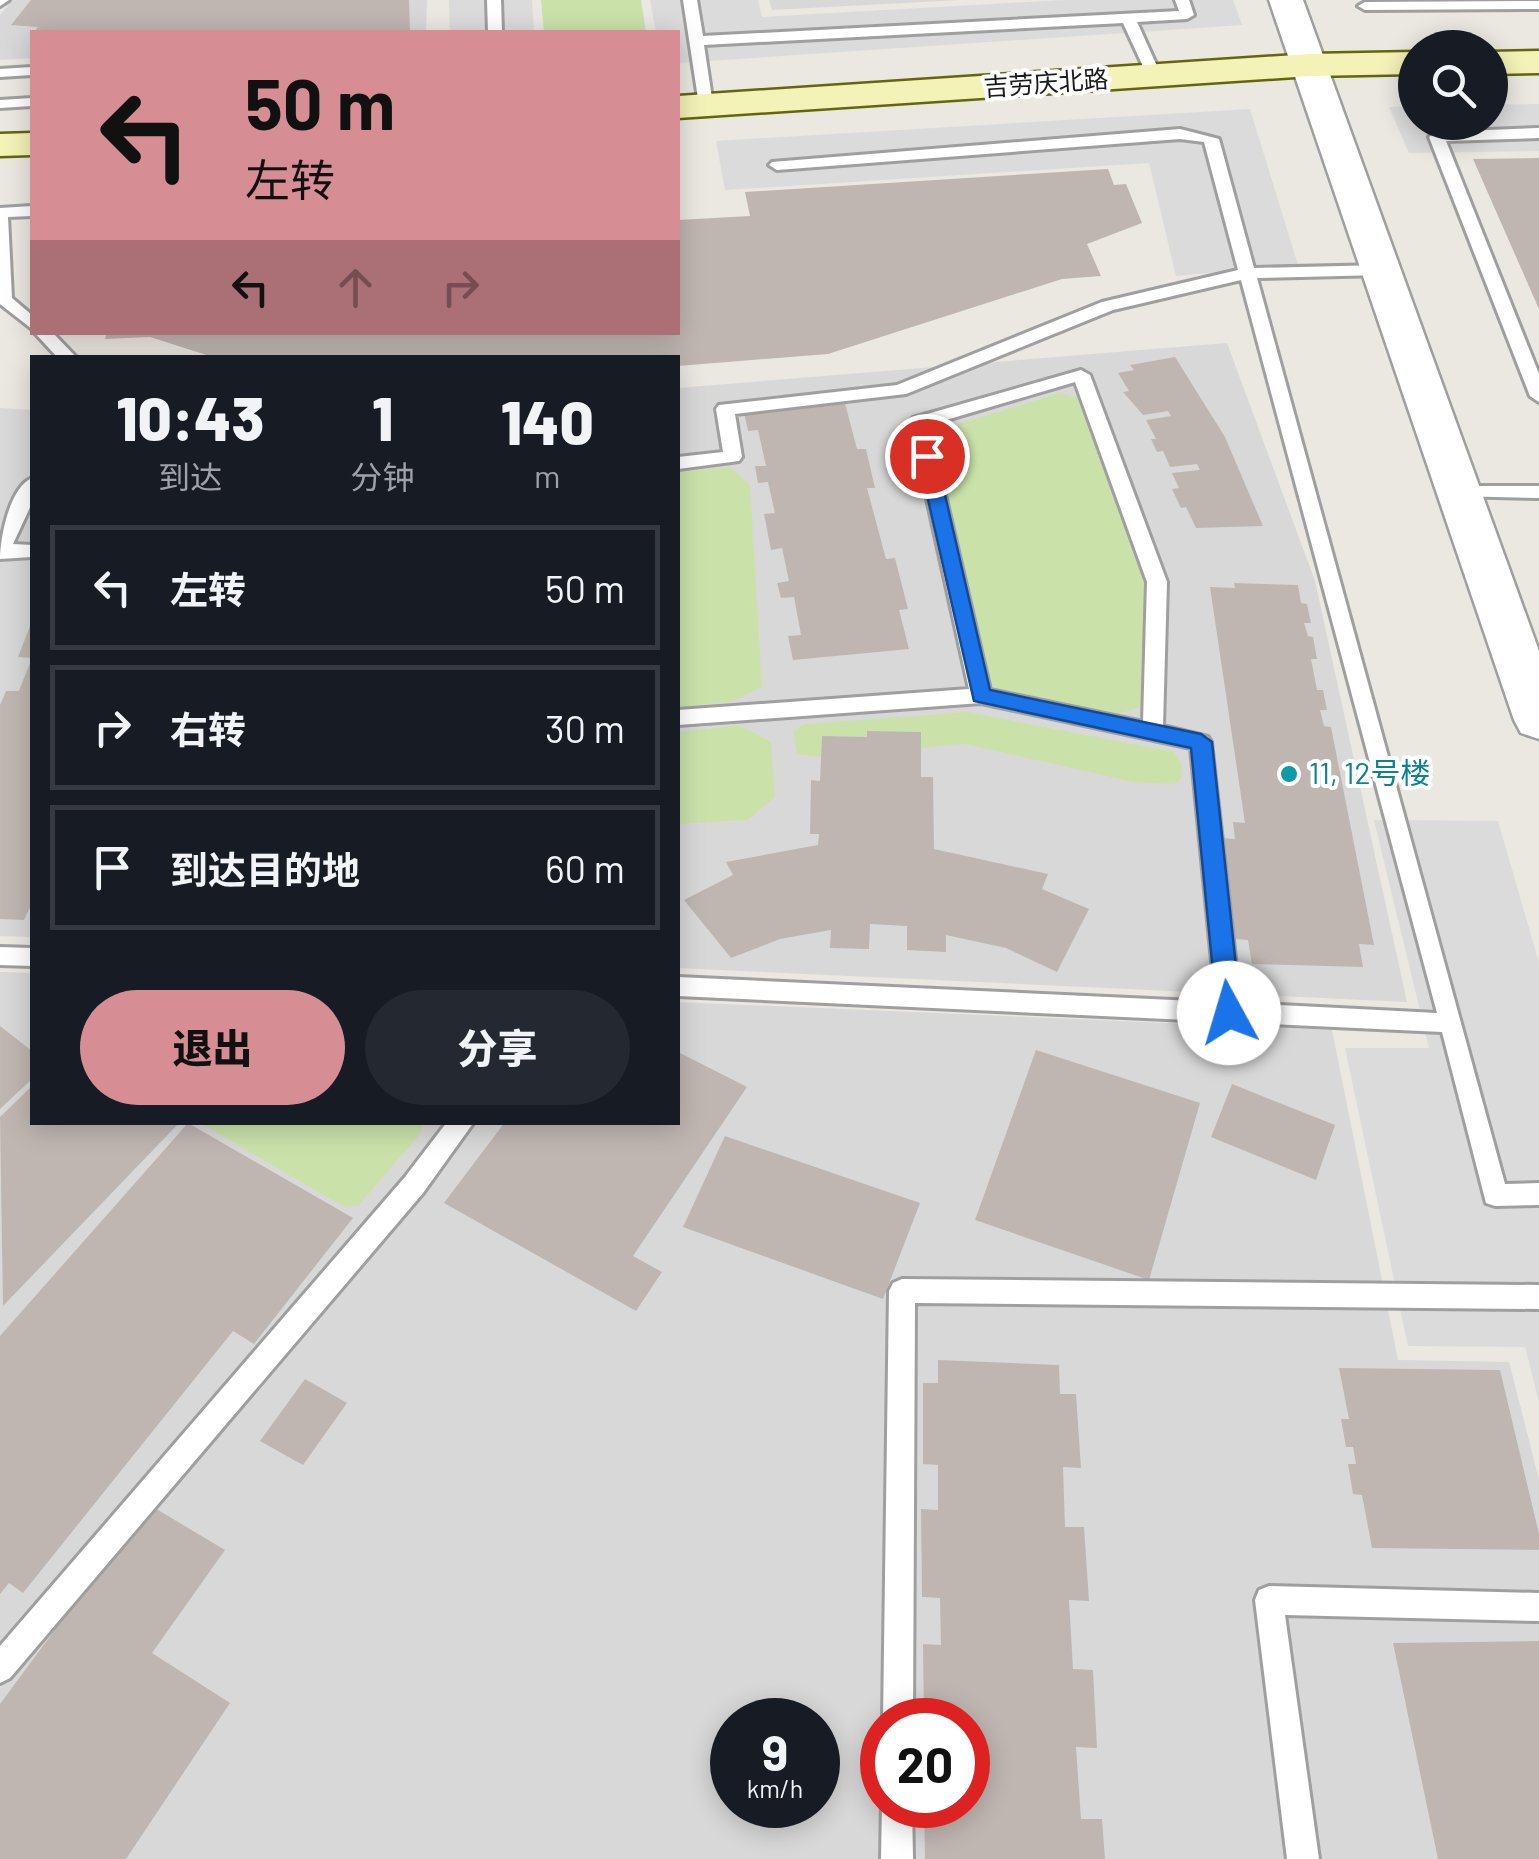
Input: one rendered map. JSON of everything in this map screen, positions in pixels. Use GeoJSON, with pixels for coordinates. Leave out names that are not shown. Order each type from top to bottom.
{"type":"FeatureCollection","features":[{"type":"Feature","properties":{"kind":"main road"},"geometry":{"type":"LineString","coordinates":[[1508,62],[1539,62]]}},
{"type":"Feature","properties":{"kind":"main road","name":"吉劳庆北路"},"geometry":{"type":"LineString","coordinates":[[692,106],[1310,65],[1398,64]]}},
{"type":"Feature","properties":{"kind":"main road"},"geometry":{"type":"LineString","coordinates":[[0,145],[30,144]]}},
{"type":"Feature","properties":{"kind":"street"},"geometry":{"type":"LineString","coordinates":[[1286,0],[1539,720]]}},
{"type":"Feature","properties":{"kind":"lane"},"geometry":{"type":"LineString","coordinates":[[494,0],[495,30]]}},
{"type":"Feature","properties":{"kind":"lane"},"geometry":{"type":"LineString","coordinates":[[690,0],[696,41],[692,106]]}},
{"type":"Feature","properties":{"kind":"lane"},"geometry":{"type":"LineString","coordinates":[[696,41],[1187,15],[1182,0]]}},
{"type":"Feature","properties":{"kind":"lane"},"geometry":{"type":"LineString","coordinates":[[1365,6],[1539,5]]}},
{"type":"Feature","properties":{"kind":"lane"},"geometry":{"type":"LineString","coordinates":[[1128,18],[1154,76]]}},
{"type":"Feature","properties":{"kind":"lane"},"geometry":{"type":"LineString","coordinates":[[0,73],[30,71]]}},
{"type":"Feature","properties":{"kind":"lane"},"geometry":{"type":"LineString","coordinates":[[0,104],[30,102]]}},
{"type":"Feature","properties":{"kind":"lane"},"geometry":{"type":"LineString","coordinates":[[777,165],[1180,134],[1211,139],[1495,1194],[1539,1194]]}},
{"type":"Feature","properties":{"kind":"lane"},"geometry":{"type":"LineString","coordinates":[[1539,134],[1437,136],[1539,396]]}},
{"type":"Feature","properties":{"kind":"lane"},"geometry":{"type":"LineString","coordinates":[[30,211],[0,213],[2,298],[30,322]]}},
{"type":"Feature","properties":{"kind":"lane"},"geometry":{"type":"LineString","coordinates":[[680,462],[733,457],[725,408],[900,390],[1108,306],[1248,273],[1382,270]]}},
{"type":"Feature","properties":{"kind":"lane"},"geometry":{"type":"LineString","coordinates":[[45,335],[66,355]]}},
{"type":"Feature","properties":{"kind":"lane"},"geometry":{"type":"LineString","coordinates":[[981,696],[919,422],[1081,375],[1157,582],[1154,731]]}},
{"type":"Feature","properties":{"kind":"lane"},"geometry":{"type":"LineString","coordinates":[[30,488],[1,551],[30,551]]}},
{"type":"Feature","properties":{"kind":"lane"},"geometry":{"type":"LineString","coordinates":[[1460,492],[1539,492]]}},
{"type":"Feature","properties":{"kind":"lane"},"geometry":{"type":"LineString","coordinates":[[680,718],[981,696],[1201,742],[1229,1013]]}},
{"type":"Feature","properties":{"kind":"lane"},"geometry":{"type":"LineString","coordinates":[[0,956],[30,957]]}},
{"type":"Feature","properties":{"kind":"lane"},"geometry":{"type":"LineString","coordinates":[[680,987],[1451,1024]]}},
{"type":"Feature","properties":{"kind":"lane"},"geometry":{"type":"LineString","coordinates":[[0,1668],[414,1186],[460,1125]]}},
{"type":"Feature","properties":{"kind":"lane"},"geometry":{"type":"LineString","coordinates":[[898,1698],[902,1291],[1539,1298]]}},
{"type":"Feature","properties":{"kind":"lane"},"geometry":{"type":"LineString","coordinates":[[1303,1859],[1269,1600],[1539,1607]]}},
{"type":"Feature","properties":{"kind":"lane"},"geometry":{"type":"LineString","coordinates":[[897,1828],[897,1859]]}},
{"type":"Feature","properties":{"kind":"shaded area"},"geometry":{"type":"Polygon","coordinates":[[[12,0],[427,0],[426,30],[30,30],[30,58],[0,60],[0,15],[12,0]]]}},
{"type":"Feature","properties":{"kind":"shaded area"},"geometry":{"type":"Polygon","coordinates":[[[449,0],[532,0],[534,30],[450,30],[449,0]]]}},
{"type":"Feature","properties":{"kind":"shaded area"},"geometry":{"type":"Polygon","coordinates":[[[650,0],[758,0],[762,17],[1064,0],[1233,0],[1242,25],[680,63],[680,30],[656,30],[650,0]]]}},
{"type":"Feature","properties":{"kind":"shaded area"},"geometry":{"type":"Polygon","coordinates":[[[769,0],[959,0],[772,10],[769,0]]]}},
{"type":"Feature","properties":{"kind":"shaded area"},"geometry":{"type":"Polygon","coordinates":[[[1539,104],[1539,151],[1409,153],[1403,140],[1508,140],[1508,105],[1539,104]]]}},
{"type":"Feature","properties":{"kind":"shaded area"},"geometry":{"type":"Polygon","coordinates":[[[1389,107],[1398,107],[1398,128],[1389,107]]]}},
{"type":"Feature","properties":{"kind":"shaded area"},"geometry":{"type":"Polygon","coordinates":[[[1250,109],[1298,265],[1176,276],[1149,163],[725,190],[716,141],[1250,109]]]}},
{"type":"Feature","properties":{"kind":"shaded area"},"geometry":{"type":"Polygon","coordinates":[[[1227,343],[1315,581],[1407,1002],[680,968],[680,388],[1227,343]]]}},
{"type":"Feature","properties":{"kind":"shaded area"},"geometry":{"type":"Polygon","coordinates":[[[0,408],[30,410],[30,937],[0,936],[0,408]]]}},
{"type":"Feature","properties":{"kind":"shaded area"},"geometry":{"type":"Polygon","coordinates":[[[1374,820],[1498,821],[1539,963],[1539,1401],[1525,1347],[1408,1346],[1345,1048],[1429,1048],[1374,820]]]}},
{"type":"Feature","properties":{"kind":"shaded area"},"geometry":{"type":"Polygon","coordinates":[[[0,972],[30,973],[30,1125],[680,1125],[680,1002],[1332,1030],[1398,1360],[1509,1362],[1539,1480],[1539,1859],[0,1859],[0,972]]]}},
{"type":"Feature","properties":{"kind":"green space"},"geometry":{"type":"Polygon","coordinates":[[[541,0],[641,0],[646,30],[544,30],[541,0]]]}},
{"type":"Feature","properties":{"kind":"green space"},"geometry":{"type":"Polygon","coordinates":[[[1059,393],[1081,398],[1146,580],[1144,706],[1111,716],[999,693],[986,678],[933,432],[1059,393]]]}},
{"type":"Feature","properties":{"kind":"green space"},"geometry":{"type":"Polygon","coordinates":[[[730,467],[750,485],[762,687],[731,702],[680,707],[680,472],[730,467]]]}},
{"type":"Feature","properties":{"kind":"green space"},"geometry":{"type":"Polygon","coordinates":[[[967,712],[1174,752],[1181,763],[1182,778],[1174,784],[1133,782],[965,744],[921,748],[920,732],[867,731],[867,737],[822,736],[821,757],[797,754],[793,731],[804,724],[967,712]]]}},
{"type":"Feature","properties":{"kind":"green space"},"geometry":{"type":"Polygon","coordinates":[[[739,725],[771,742],[775,797],[748,820],[680,824],[680,732],[739,725]]]}},
{"type":"Feature","properties":{"kind":"green space"},"geometry":{"type":"Polygon","coordinates":[[[203,1125],[422,1125],[420,1134],[358,1206],[344,1207],[203,1125]]]}},
{"type":"Feature","properties":{"kind":"building"},"geometry":{"type":"Polygon","coordinates":[[[31,0],[409,0],[410,30],[36,30],[38,27],[11,25],[31,0]]]}},
{"type":"Feature","properties":{"kind":"building"},"geometry":{"type":"Polygon","coordinates":[[[1539,158],[1539,309],[1473,159],[1539,158]]]}},
{"type":"Feature","properties":{"kind":"building"},"geometry":{"type":"Polygon","coordinates":[[[1108,169],[1114,185],[1126,184],[1142,223],[1087,244],[1101,276],[1062,279],[828,354],[680,366],[680,355],[207,355],[150,337],[105,339],[106,335],[680,335],[680,220],[750,216],[745,192],[1108,169]]]}},
{"type":"Feature","properties":{"kind":"building"},"geometry":{"type":"Polygon","coordinates":[[[1175,357],[1225,437],[1263,526],[1196,528],[1186,507],[1181,508],[1172,489],[1179,488],[1172,473],[1200,470],[1197,464],[1170,467],[1163,451],[1157,452],[1151,439],[1156,439],[1146,420],[1171,416],[1168,411],[1143,415],[1123,392],[1129,391],[1118,373],[1134,370],[1130,365],[1175,357]]]}},
{"type":"Feature","properties":{"kind":"building"},"geometry":{"type":"Polygon","coordinates":[[[845,403],[857,449],[866,449],[875,488],[867,488],[886,559],[895,558],[908,609],[899,610],[909,649],[793,660],[788,636],[801,635],[794,597],[781,598],[777,583],[789,581],[782,548],[771,550],[764,514],[775,513],[768,482],[758,483],[755,466],[766,466],[758,430],[748,431],[744,412],[845,403]]]}},
{"type":"Feature","properties":{"kind":"building","name":"11, 12号楼"},"geometry":{"type":"Polygon","coordinates":[[[1234,583],[1298,585],[1301,603],[1307,604],[1311,623],[1304,623],[1308,636],[1313,637],[1317,659],[1311,659],[1317,690],[1323,690],[1327,710],[1320,710],[1324,726],[1331,727],[1374,945],[1359,944],[1363,967],[1252,964],[1248,940],[1235,939],[1221,838],[1235,839],[1233,822],[1245,823],[1210,587],[1235,588],[1234,583]]]}},
{"type":"Feature","properties":{"kind":"building"},"geometry":{"type":"Polygon","coordinates":[[[30,626],[30,658],[18,657],[30,626]]]}},
{"type":"Feature","properties":{"kind":"building"},"geometry":{"type":"Polygon","coordinates":[[[30,663],[30,907],[24,920],[0,919],[0,705],[6,691],[19,691],[30,663]]]}},
{"type":"Feature","properties":{"kind":"building"},"geometry":{"type":"Polygon","coordinates":[[[867,731],[921,732],[921,777],[933,777],[934,849],[1048,874],[1042,889],[1089,909],[1057,972],[1006,948],[946,935],[946,952],[907,950],[907,926],[870,924],[869,949],[830,948],[831,930],[780,939],[731,958],[684,900],[733,875],[726,862],[818,845],[819,834],[810,834],[811,780],[820,781],[822,736],[867,737],[867,731]]]}},
{"type":"Feature","properties":{"kind":"building"},"geometry":{"type":"Polygon","coordinates":[[[0,1026],[30,1049],[30,1081],[0,1109],[0,1026]]]}},
{"type":"Feature","properties":{"kind":"building"},"geometry":{"type":"Polygon","coordinates":[[[1036,1050],[1200,1103],[1149,1280],[975,1220],[1036,1050]]]}},
{"type":"Feature","properties":{"kind":"building"},"geometry":{"type":"Polygon","coordinates":[[[680,1053],[747,1087],[633,1256],[662,1272],[636,1311],[444,1203],[503,1125],[680,1125],[680,1053]]]}},
{"type":"Feature","properties":{"kind":"building"},"geometry":{"type":"Polygon","coordinates":[[[1232,1084],[1335,1125],[1316,1180],[1211,1137],[1232,1084]]]}},
{"type":"Feature","properties":{"kind":"building"},"geometry":{"type":"Polygon","coordinates":[[[30,1088],[30,1125],[177,1125],[3,1306],[0,1117],[30,1088]]]}},
{"type":"Feature","properties":{"kind":"building"},"geometry":{"type":"Polygon","coordinates":[[[186,1125],[353,1218],[254,1344],[233,1331],[23,1593],[9,1583],[0,1594],[0,1336],[186,1125]]]}},
{"type":"Feature","properties":{"kind":"building"},"geometry":{"type":"Polygon","coordinates":[[[725,1136],[920,1203],[883,1299],[683,1227],[725,1136]]]}},
{"type":"Feature","properties":{"kind":"building"},"geometry":{"type":"Polygon","coordinates":[[[938,1360],[1059,1365],[1060,1394],[1076,1394],[1081,1468],[1063,1467],[1065,1527],[1084,1527],[1089,1601],[1069,1600],[1073,1669],[1093,1670],[1097,1748],[1076,1747],[1081,1819],[1102,1819],[1105,1859],[925,1859],[924,1828],[990,1828],[990,1698],[924,1698],[923,1644],[941,1645],[940,1598],[922,1597],[921,1509],[938,1510],[938,1465],[923,1464],[923,1383],[938,1383],[938,1360]]]}},
{"type":"Feature","properties":{"kind":"building"},"geometry":{"type":"Polygon","coordinates":[[[1339,1368],[1500,1370],[1539,1534],[1539,1550],[1372,1548],[1362,1495],[1353,1494],[1348,1464],[1356,1464],[1353,1447],[1346,1447],[1341,1419],[1349,1419],[1339,1368]]]}},
{"type":"Feature","properties":{"kind":"building"},"geometry":{"type":"Polygon","coordinates":[[[305,1379],[347,1403],[303,1465],[260,1441],[305,1379]]]}},
{"type":"Feature","properties":{"kind":"building"},"geometry":{"type":"Polygon","coordinates":[[[148,1504],[225,1550],[152,1653],[230,1703],[126,1859],[0,1859],[0,1704],[148,1504]]]}},
{"type":"Feature","properties":{"kind":"building"},"geometry":{"type":"Polygon","coordinates":[[[1539,1641],[1539,1859],[1438,1859],[1393,1643],[1539,1641]]]}},
{"type":"Feature","properties":{"kind":"place","name":"11, 12号楼"},"geometry":{"type":"Point","coordinates":[1289,774]}},
{"type":"Feature","properties":{"kind":"route"},"geometry":{"type":"LineString","coordinates":[[927,456],[981,696],[1201,742],[1229,1013]]}}]}
